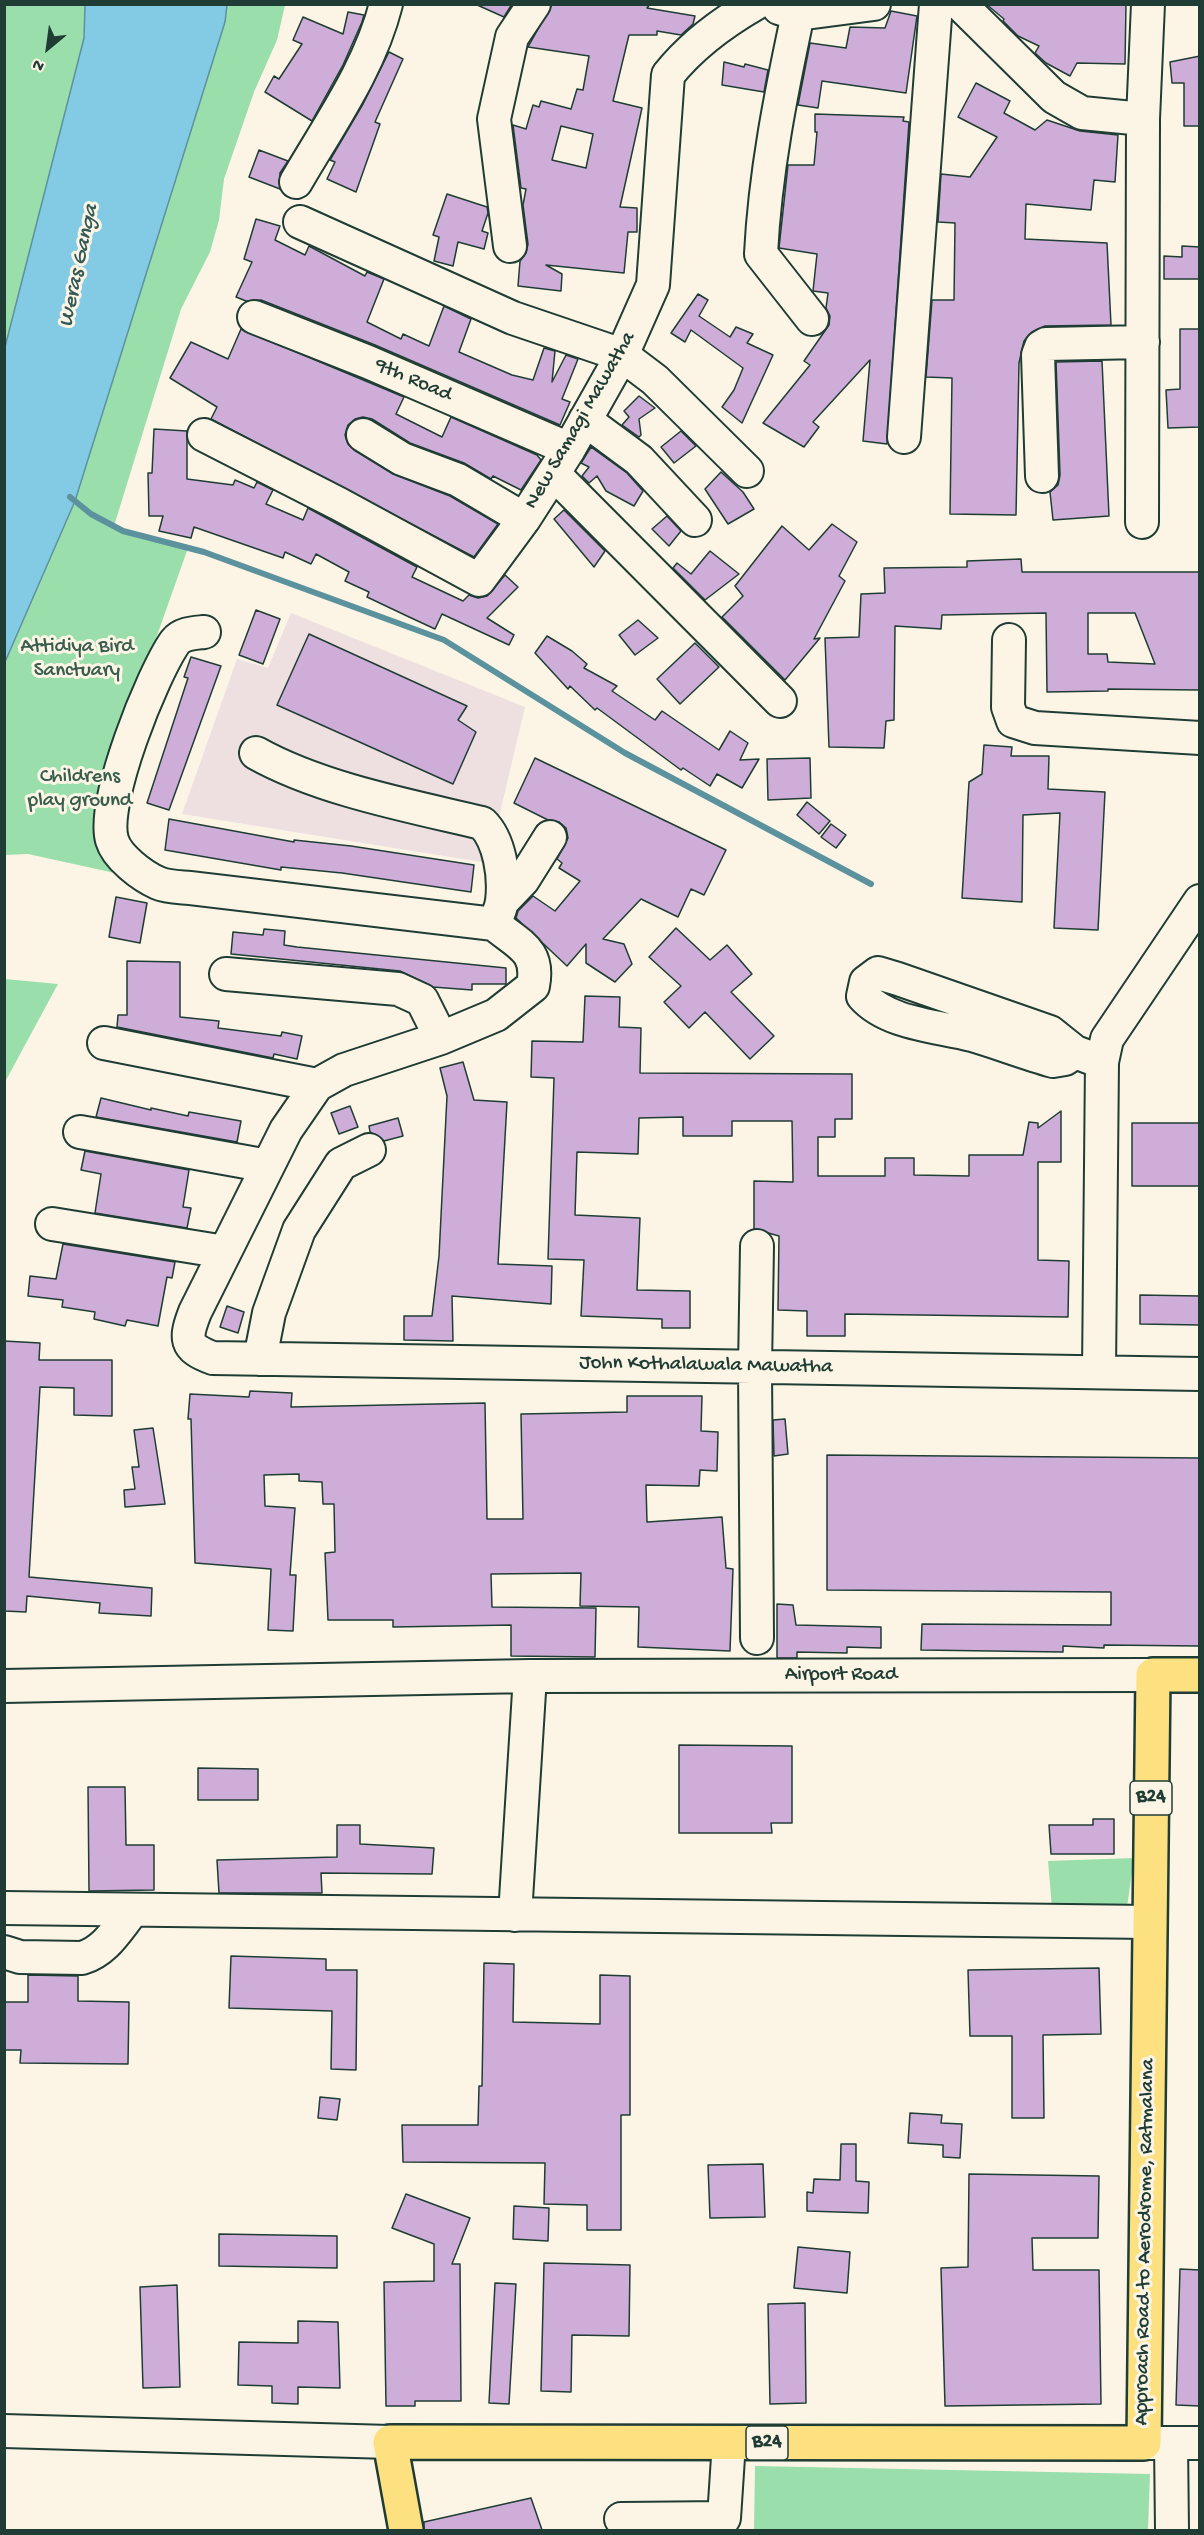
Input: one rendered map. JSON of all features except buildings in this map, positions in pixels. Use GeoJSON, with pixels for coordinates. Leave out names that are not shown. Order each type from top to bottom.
{"type":"FeatureCollection","features":[{"type":"Feature","properties":{"kind":"main road"},"geometry":{"type":"LineString","coordinates":[[1153,1675],[1200,1675]]}},
{"type":"Feature","properties":{"kind":"main road","name":"Approach Road to Aerodrome, Ratmalana"},"geometry":{"type":"LineString","coordinates":[[390,2442],[1171,2443],[1150,1922],[1153,1675]]}},
{"type":"Feature","properties":{"kind":"main road"},"geometry":{"type":"LineString","coordinates":[[390,2442],[406,2530]]}},
{"type":"Feature","properties":{"kind":"street"},"geometry":{"type":"LineString","coordinates":[[296,182],[367,61],[380,32],[386,4]]}},
{"type":"Feature","properties":{"kind":"street"},"geometry":{"type":"LineString","coordinates":[[510,246],[494,119],[512,37],[534,4]]}},
{"type":"Feature","properties":{"kind":"street","name":"New Samagi Mawatha"},"geometry":{"type":"LineString","coordinates":[[204,435],[339,504],[478,580],[524,519],[562,461],[622,355],[653,285],[669,75],[680,60],[726,21],[756,4]]}},
{"type":"Feature","properties":{"kind":"street"},"geometry":{"type":"LineString","coordinates":[[766,4],[798,14],[857,6]]}},
{"type":"Feature","properties":{"kind":"street"},"geometry":{"type":"LineString","coordinates":[[904,437],[936,4]]}},
{"type":"Feature","properties":{"kind":"street"},"geometry":{"type":"LineString","coordinates":[[960,4],[1054,98],[1082,113],[1143,119]]}},
{"type":"Feature","properties":{"kind":"street"},"geometry":{"type":"LineString","coordinates":[[1142,522],[1143,119],[1148,4]]}},
{"type":"Feature","properties":{"kind":"street"},"geometry":{"type":"LineString","coordinates":[[798,14],[779,103],[763,209],[761,254],[812,319]]}},
{"type":"Feature","properties":{"kind":"street"},"geometry":{"type":"LineString","coordinates":[[300,222],[513,318],[556,335],[622,355],[655,380],[747,471]]}},
{"type":"Feature","properties":{"kind":"street","name":"9th Road"},"geometry":{"type":"LineString","coordinates":[[254,317],[368,362],[562,461]]}},
{"type":"Feature","properties":{"kind":"street"},"geometry":{"type":"LineString","coordinates":[[1042,476],[1038,355],[1041,347],[1046,344],[1143,342]]}},
{"type":"Feature","properties":{"kind":"street"},"geometry":{"type":"LineString","coordinates":[[585,420],[639,460],[695,520]]}},
{"type":"Feature","properties":{"kind":"street"},"geometry":{"type":"LineString","coordinates":[[363,435],[402,459],[458,480],[524,519]]}},
{"type":"Feature","properties":{"kind":"street"},"geometry":{"type":"LineString","coordinates":[[562,461],[780,701]]}},
{"type":"Feature","properties":{"kind":"street"},"geometry":{"type":"LineString","coordinates":[[204,632],[185,634],[176,641],[156,680],[119,772],[111,811],[112,840],[129,864],[158,883],[190,888],[498,913]]}},
{"type":"Feature","properties":{"kind":"street"},"geometry":{"type":"LineString","coordinates":[[1009,640],[1008,707],[1013,721],[1035,728],[1200,738]]}},
{"type":"Feature","properties":{"kind":"street"},"geometry":{"type":"LineString","coordinates":[[52,1224],[225,1252],[286,1130],[317,1085],[344,1070],[441,1038],[496,1015],[533,986],[536,972],[533,956],[498,913],[496,845],[490,831],[482,823],[400,803],[284,769],[256,753]]}},
{"type":"Feature","properties":{"kind":"street"},"geometry":{"type":"LineString","coordinates":[[498,913],[523,880],[550,837]]}},
{"type":"Feature","properties":{"kind":"street"},"geometry":{"type":"LineString","coordinates":[[1089,1057],[1050,1032],[898,979],[878,973],[866,982],[863,996],[873,1007],[913,1022],[973,1035],[1053,1061],[1089,1057],[1107,1039],[1200,902]]}},
{"type":"Feature","properties":{"kind":"street"},"geometry":{"type":"LineString","coordinates":[[226,974],[398,989],[422,1000],[441,1038]]}},
{"type":"Feature","properties":{"kind":"street"},"geometry":{"type":"LineString","coordinates":[[104,1042],[317,1085]]}},
{"type":"Feature","properties":{"kind":"street"},"geometry":{"type":"LineString","coordinates":[[1089,1057],[1099,1371]]}},
{"type":"Feature","properties":{"kind":"street"},"geometry":{"type":"LineString","coordinates":[[80,1132],[267,1167]]}},
{"type":"Feature","properties":{"kind":"street"},"geometry":{"type":"LineString","coordinates":[[260,1359],[269,1313],[299,1230],[341,1164],[369,1150]]}},
{"type":"Feature","properties":{"kind":"street"},"geometry":{"type":"LineString","coordinates":[[757,1246],[755,1368],[757,1638]]}},
{"type":"Feature","properties":{"kind":"street","name":"John Kothalawala Mawatha"},"geometry":{"type":"LineString","coordinates":[[225,1252],[188,1332],[188,1342],[194,1350],[213,1358],[1200,1374]]}},
{"type":"Feature","properties":{"kind":"street","name":"Airport Road"},"geometry":{"type":"LineString","coordinates":[[4,1686],[530,1676],[1153,1675]]}},
{"type":"Feature","properties":{"kind":"street"},"geometry":{"type":"LineString","coordinates":[[514,1916],[530,1676]]}},
{"type":"Feature","properties":{"kind":"street"},"geometry":{"type":"LineString","coordinates":[[4,1908],[1150,1922]]}},
{"type":"Feature","properties":{"kind":"street"},"geometry":{"type":"LineString","coordinates":[[4,1952],[20,1957],[82,1958],[92,1955],[100,1950],[133,1910]]}},
{"type":"Feature","properties":{"kind":"street"},"geometry":{"type":"LineString","coordinates":[[4,2431],[390,2442]]}},
{"type":"Feature","properties":{"kind":"street"},"geometry":{"type":"LineString","coordinates":[[621,2519],[720,2524],[729,2442]]}},
{"type":"Feature","properties":{"kind":"street"},"geometry":{"type":"LineString","coordinates":[[1171,2443],[1172,2530]]}},
{"type":"Feature","properties":{"kind":"shaded area"},"geometry":{"type":"Polygon","coordinates":[[[291,613],[525,707],[488,863],[182,814],[237,659],[268,668],[291,613]]]}},
{"type":"Feature","properties":{"kind":"green space"},"geometry":{"type":"Polygon","coordinates":[[[5,5],[85,5],[84,38],[5,347],[5,5]]]}},
{"type":"Feature","properties":{"kind":"green space"},"geometry":{"type":"Polygon","coordinates":[[[227,5],[285,5],[277,40],[254,92],[224,179],[219,220],[210,252],[181,309],[114,526],[188,548],[120,740],[124,875],[28,854],[5,855],[5,662],[75,501],[225,22],[227,5]]]}},
{"type":"Feature","properties":{"kind":"green space"},"geometry":{"type":"Polygon","coordinates":[[[4,979],[58,984],[5,1082],[4,979]]]}},
{"type":"Feature","properties":{"kind":"green space"},"geometry":{"type":"Polygon","coordinates":[[[1134,1858],[1127,1907],[1052,1908],[1048,1861],[1134,1858]]]}},
{"type":"Feature","properties":{"kind":"green space"},"geometry":{"type":"Polygon","coordinates":[[[755,2466],[1150,2474],[1148,2530],[754,2530],[755,2466]]]}},
{"type":"Feature","properties":{"kind":"water","name":"Weras Ganga"},"geometry":{"type":"Polygon","coordinates":[[[85,5],[227,5],[225,22],[75,501],[5,662],[5,347],[84,38],[85,5]]]}},
{"type":"Feature","properties":{"kind":"waterway"},"geometry":{"type":"LineString","coordinates":[[70,497],[91,514],[123,531],[204,552],[444,640],[625,753],[871,884]]}},
{"type":"Feature","properties":{"kind":"park label","name":"Attidiya Bird Sanctuary"},"geometry":{"type":"Point","coordinates":[77,660]}},
{"type":"Feature","properties":{"kind":"park label","name":"Childrens play ground"},"geometry":{"type":"Point","coordinates":[80,790]}}]}
